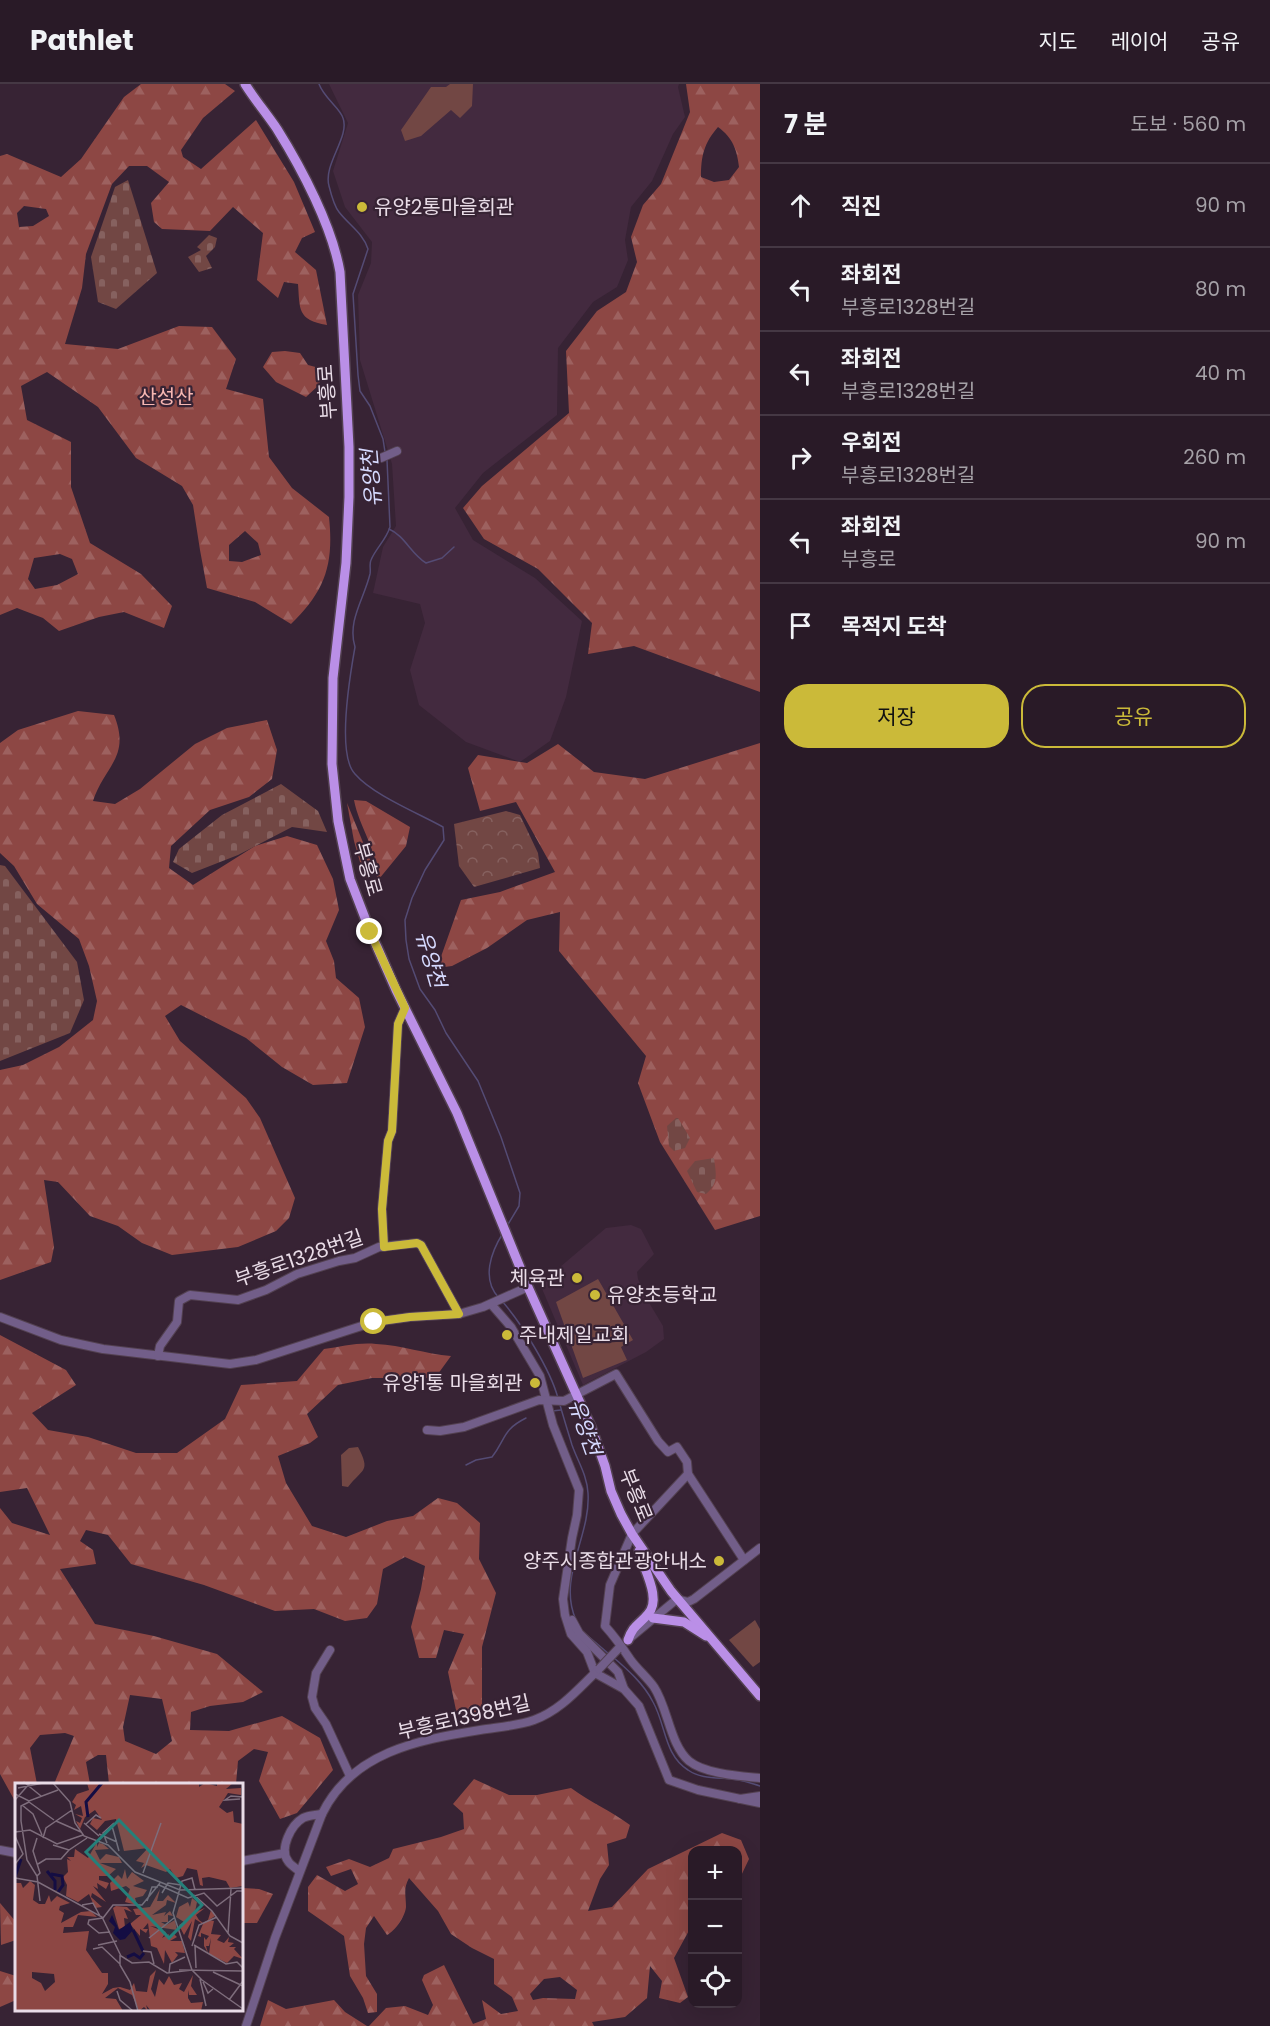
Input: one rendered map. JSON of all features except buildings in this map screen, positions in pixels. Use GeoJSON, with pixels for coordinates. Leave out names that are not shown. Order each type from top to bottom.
{"type":"FeatureCollection","features":[{"type":"Feature","properties":{"kind":"main road","name":"부흥로"},"geometry":{"type":"LineString","coordinates":[[245,84],[277,129],[308,185],[330,234],[342,292],[349,497],[346,563],[333,678],[333,779],[341,842],[350,879],[378,951],[457,1113],[528,1287],[600,1449],[611,1491],[632,1534],[677,1599],[760,1696]]}},
{"type":"Feature","properties":{"kind":"main road"},"geometry":{"type":"LineString","coordinates":[[623,1644],[632,1628],[649,1613],[655,1600],[638,1543]]}},
{"type":"Feature","properties":{"kind":"main road"},"geometry":{"type":"LineString","coordinates":[[653,1618],[684,1622],[717,1645]]}},
{"type":"Feature","properties":{"kind":"street"},"geometry":{"type":"LineString","coordinates":[[381,458],[397,452]]}},
{"type":"Feature","properties":{"kind":"street","name":"부흥로1328번길"},"geometry":{"type":"LineString","coordinates":[[384,1247],[382,1209],[388,1141],[392,1131],[398,1024],[405,1008]]}},
{"type":"Feature","properties":{"kind":"street","name":"부흥로1328번길"},"geometry":{"type":"LineString","coordinates":[[158,1356],[160,1346],[177,1322],[179,1301],[190,1295],[238,1300],[266,1290],[297,1274],[355,1258],[378,1247],[417,1243],[421,1245],[459,1314]]}},
{"type":"Feature","properties":{"kind":"street"},"geometry":{"type":"LineString","coordinates":[[0,1317],[61,1340],[103,1349],[230,1364],[256,1360],[374,1322],[459,1314],[493,1303],[528,1287]]}},
{"type":"Feature","properties":{"kind":"street"},"geometry":{"type":"LineString","coordinates":[[493,1303],[540,1376],[553,1425],[579,1490],[564,1596],[565,1615],[571,1634],[587,1652],[597,1671],[624,1689],[639,1706],[669,1780],[698,1790],[760,1803]]}},
{"type":"Feature","properties":{"kind":"street"},"geometry":{"type":"LineString","coordinates":[[427,1430],[440,1431],[464,1427],[539,1400],[564,1401],[616,1374],[658,1441],[668,1452],[677,1448],[687,1462],[688,1474],[744,1560]]}},
{"type":"Feature","properties":{"kind":"street"},"geometry":{"type":"LineString","coordinates":[[688,1474],[632,1534],[610,1586],[605,1626],[623,1644],[630,1659],[654,1687],[680,1748],[688,1760],[699,1767],[760,1778]]}},
{"type":"Feature","properties":{"kind":"street"},"geometry":{"type":"LineString","coordinates":[[677,1599],[688,1602],[694,1599],[760,1548]]}},
{"type":"Feature","properties":{"kind":"street"},"geometry":{"type":"LineString","coordinates":[[564,1596],[575,1628],[618,1672],[624,1689]]}},
{"type":"Feature","properties":{"kind":"street","name":"부흥로1398번길"},"geometry":{"type":"LineString","coordinates":[[246,2026],[299,1870],[322,1814],[333,1795],[350,1776],[379,1756],[418,1741],[536,1719],[568,1700],[623,1644],[677,1599]]}},
{"type":"Feature","properties":{"kind":"street"},"geometry":{"type":"LineString","coordinates":[[330,1650],[316,1673],[312,1698],[350,1776]]}},
{"type":"Feature","properties":{"kind":"street"},"geometry":{"type":"LineString","coordinates":[[738,1799],[760,1796]]}},
{"type":"Feature","properties":{"kind":"street"},"geometry":{"type":"LineString","coordinates":[[299,1870],[288,1862],[285,1853],[288,1837],[294,1827],[304,1818],[322,1814]]}},
{"type":"Feature","properties":{"kind":"street"},"geometry":{"type":"LineString","coordinates":[[0,1850],[15,1853]]}},
{"type":"Feature","properties":{"kind":"street"},"geometry":{"type":"LineString","coordinates":[[243,1861],[285,1853]]}},
{"type":"Feature","properties":{"kind":"shaded area"},"geometry":{"type":"Polygon","coordinates":[[[329,84],[679,84],[685,117],[673,134],[652,181],[631,207],[625,240],[628,260],[617,287],[593,302],[558,348],[557,415],[483,473],[455,508],[473,540],[535,578],[582,621],[566,697],[550,741],[520,762],[466,742],[419,705],[410,670],[425,623],[420,604],[373,593],[383,547],[396,526],[392,464],[360,360],[358,295],[371,263],[372,242],[345,207],[333,171],[348,123],[329,84]]]}},
{"type":"Feature","properties":{"kind":"shaded area","name":"유양초등학교"},"geometry":{"type":"Polygon","coordinates":[[[631,1225],[641,1229],[654,1254],[637,1272],[651,1306],[663,1326],[664,1339],[646,1352],[583,1385],[540,1284],[606,1228],[631,1225]]]}},
{"type":"Feature","properties":{"kind":"green space","name":"산성산"},"geometry":{"type":"Polygon","coordinates":[[[141,84],[225,84],[235,91],[203,118],[181,150],[183,157],[201,169],[256,120],[294,182],[315,232],[302,238],[295,252],[316,270],[327,325],[310,320],[302,312],[298,284],[284,282],[278,298],[257,280],[263,233],[233,207],[210,231],[162,229],[154,222],[151,203],[169,182],[147,166],[129,166],[112,184],[86,254],[82,288],[65,344],[118,349],[179,326],[212,327],[236,359],[226,389],[263,399],[269,457],[292,488],[329,517],[330,549],[325,576],[312,600],[291,624],[255,602],[207,588],[193,505],[182,486],[136,458],[98,407],[47,372],[21,386],[27,420],[71,442],[71,487],[90,543],[141,574],[172,606],[164,628],[124,612],[99,617],[59,631],[43,618],[17,608],[0,615],[0,156],[7,154],[61,177],[81,159],[124,97],[141,84]],[[24,206],[17,213],[19,227],[33,226],[49,216],[46,209],[24,206]],[[245,531],[229,545],[229,561],[242,562],[261,555],[258,543],[245,531]],[[60,554],[34,558],[28,579],[35,589],[57,585],[78,574],[72,559],[60,554]]]}},
{"type":"Feature","properties":{"kind":"green space"},"geometry":{"type":"Polygon","coordinates":[[[450,84],[473,84],[472,106],[460,118],[451,110],[421,136],[405,141],[401,130],[431,87],[446,87],[450,84]]]}},
{"type":"Feature","properties":{"kind":"green space"},"geometry":{"type":"Polygon","coordinates":[[[686,84],[760,84],[760,692],[634,646],[588,654],[592,623],[538,569],[484,539],[463,508],[482,486],[569,413],[566,351],[597,311],[626,292],[637,262],[631,237],[643,205],[661,184],[690,112],[686,84]],[[718,127],[706,144],[702,163],[701,177],[714,182],[729,180],[739,167],[733,145],[718,127]]]}},
{"type":"Feature","properties":{"kind":"green space"},"geometry":{"type":"Polygon","coordinates":[[[128,180],[157,273],[116,309],[98,302],[91,257],[115,187],[128,180]]]}},
{"type":"Feature","properties":{"kind":"green space"},"geometry":{"type":"Polygon","coordinates":[[[209,235],[217,238],[215,247],[206,256],[212,268],[199,272],[188,257],[201,250],[197,247],[209,235]]]}},
{"type":"Feature","properties":{"kind":"green space"},"geometry":{"type":"Polygon","coordinates":[[[272,352],[300,353],[308,365],[323,369],[319,385],[306,397],[276,382],[263,367],[272,352]]]}},
{"type":"Feature","properties":{"kind":"green space"},"geometry":{"type":"Polygon","coordinates":[[[78,711],[114,715],[120,741],[118,751],[93,801],[115,804],[140,789],[195,744],[227,728],[267,720],[277,750],[272,779],[249,797],[210,810],[171,846],[169,868],[193,885],[255,846],[287,836],[317,845],[333,879],[339,910],[326,941],[334,961],[336,978],[359,998],[365,1027],[347,1083],[313,1085],[282,1067],[246,1038],[181,1005],[165,1016],[180,1041],[246,1098],[260,1118],[295,1198],[289,1218],[276,1231],[238,1247],[172,1255],[142,1243],[118,1226],[90,1216],[58,1182],[44,1180],[54,1247],[51,1262],[0,1280],[0,1070],[23,1065],[59,1047],[93,1020],[97,1001],[89,966],[79,939],[37,904],[14,866],[0,853],[0,743],[18,730],[78,711]]]}},
{"type":"Feature","properties":{"kind":"green space"},"geometry":{"type":"Polygon","coordinates":[[[760,743],[760,1216],[715,1230],[660,1142],[638,1083],[646,1056],[559,951],[560,912],[527,920],[487,948],[452,966],[437,968],[461,900],[500,892],[555,872],[516,802],[480,811],[468,768],[478,755],[527,763],[558,744],[594,772],[645,779],[760,743]]]}},
{"type":"Feature","properties":{"kind":"green space"},"geometry":{"type":"Polygon","coordinates":[[[281,784],[318,811],[327,832],[292,827],[238,855],[192,873],[173,862],[179,849],[222,815],[281,784]]]}},
{"type":"Feature","properties":{"kind":"green space"},"geometry":{"type":"Polygon","coordinates":[[[354,800],[366,801],[410,827],[406,846],[379,879],[377,879],[375,858],[354,800]]]}},
{"type":"Feature","properties":{"kind":"green space"},"geometry":{"type":"Polygon","coordinates":[[[347,803],[371,862],[371,878],[367,879],[364,876],[354,841],[347,803]]]}},
{"type":"Feature","properties":{"kind":"green space"},"geometry":{"type":"Polygon","coordinates":[[[506,811],[520,815],[538,853],[540,868],[474,887],[459,866],[454,824],[506,811]]]}},
{"type":"Feature","properties":{"kind":"green space"},"geometry":{"type":"Polygon","coordinates":[[[0,865],[5,866],[77,962],[84,1000],[70,1033],[0,1061],[0,865]]]}},
{"type":"Feature","properties":{"kind":"green space"},"geometry":{"type":"Polygon","coordinates":[[[676,1118],[690,1138],[685,1148],[674,1151],[669,1146],[667,1126],[676,1118]]]}},
{"type":"Feature","properties":{"kind":"green space"},"geometry":{"type":"Polygon","coordinates":[[[714,1158],[716,1178],[713,1186],[706,1194],[697,1192],[687,1171],[695,1161],[714,1158]]]}},
{"type":"Feature","properties":{"kind":"green space"},"geometry":{"type":"Polygon","coordinates":[[[598,1279],[633,1340],[621,1347],[627,1360],[583,1378],[556,1302],[598,1279]]]}},
{"type":"Feature","properties":{"kind":"green space"},"geometry":{"type":"Polygon","coordinates":[[[0,1335],[66,1370],[76,1385],[32,1413],[48,1430],[88,1437],[136,1453],[177,1453],[225,1419],[241,1385],[297,1381],[324,1349],[370,1344],[451,1356],[435,1378],[372,1378],[338,1385],[307,1414],[318,1437],[310,1443],[278,1456],[286,1483],[312,1526],[346,1537],[387,1521],[413,1516],[438,1498],[457,1503],[480,1523],[479,1559],[496,1593],[482,1647],[482,1711],[457,1715],[448,1672],[464,1634],[444,1630],[436,1658],[419,1658],[411,1627],[425,1566],[405,1557],[383,1569],[377,1604],[367,1618],[345,1621],[314,1609],[275,1611],[204,1585],[131,1564],[108,1535],[86,1530],[80,1541],[93,1550],[96,1564],[60,1569],[95,1624],[154,1636],[217,1654],[263,1692],[243,1702],[210,1706],[191,1712],[190,1730],[229,1731],[282,1716],[320,1738],[333,1770],[297,1813],[280,1819],[259,1781],[268,1752],[254,1749],[238,1761],[236,1783],[109,1783],[106,1755],[98,1755],[86,1762],[90,1783],[54,1783],[74,1736],[65,1733],[40,1735],[30,1748],[37,1783],[15,1783],[15,1801],[0,1774],[0,1508],[12,1523],[50,1535],[27,1488],[0,1492],[0,1335]],[[130,1695],[123,1727],[125,1741],[156,1754],[172,1741],[162,1699],[130,1695]]]}},
{"type":"Feature","properties":{"kind":"green space"},"geometry":{"type":"Polygon","coordinates":[[[358,1447],[364,1461],[364,1469],[348,1487],[342,1486],[341,1455],[349,1448],[358,1447]]]}},
{"type":"Feature","properties":{"kind":"green space"},"geometry":{"type":"Polygon","coordinates":[[[755,1620],[760,1629],[760,1662],[753,1667],[729,1640],[755,1620]]]}},
{"type":"Feature","properties":{"kind":"green space"},"geometry":{"type":"Polygon","coordinates":[[[474,1779],[509,1795],[537,1795],[571,1788],[630,1825],[626,1838],[607,1844],[609,1865],[600,1879],[588,1911],[612,1907],[648,1869],[688,1850],[688,1932],[674,1958],[688,1997],[680,2003],[659,1998],[662,1981],[650,1966],[647,1998],[625,2017],[592,2022],[594,2026],[369,2026],[386,2008],[405,2006],[428,2015],[433,2005],[422,1980],[424,1975],[444,1965],[473,2024],[486,2019],[482,2000],[501,2014],[518,2011],[512,1997],[494,1984],[494,1959],[451,1934],[438,1911],[409,1878],[405,1889],[405,1911],[396,1927],[387,1935],[374,1916],[366,1928],[364,1944],[366,1976],[377,1994],[377,2012],[368,2013],[363,1998],[350,1976],[344,1936],[308,1911],[308,1887],[317,1875],[345,1891],[358,1884],[351,1869],[331,1876],[326,1867],[349,1859],[370,1867],[389,1858],[393,1849],[464,1829],[463,1813],[453,1804],[474,1779]],[[560,1977],[544,1979],[530,1994],[533,2000],[575,1999],[577,1990],[560,1977]]]}},
{"type":"Feature","properties":{"kind":"green space"},"geometry":{"type":"Polygon","coordinates":[[[722,1833],[741,1840],[749,1859],[742,1874],[742,1846],[695,1846],[722,1833]]]}},
{"type":"Feature","properties":{"kind":"green space"},"geometry":{"type":"Polygon","coordinates":[[[243,1888],[259,1889],[273,1894],[257,1923],[243,1923],[243,1888]]]}},
{"type":"Feature","properties":{"kind":"green space"},"geometry":{"type":"Polygon","coordinates":[[[0,1903],[15,1921],[15,1940],[1,1945],[0,1903]]]}},
{"type":"Feature","properties":{"kind":"green space"},"geometry":{"type":"Polygon","coordinates":[[[0,1971],[15,1976],[15,2000],[0,2007],[0,1971]]]}},
{"type":"Feature","properties":{"kind":"green space"},"geometry":{"type":"Polygon","coordinates":[[[268,2000],[286,2009],[334,2000],[345,2012],[367,2026],[260,2026],[268,2000]]]}},
{"type":"Feature","properties":{"kind":"waterway","name":"유양천"},"geometry":{"type":"LineString","coordinates":[[319,84],[324,94],[341,114],[344,125],[330,169],[329,186],[337,209],[366,243],[368,249],[353,294],[358,375],[360,391],[370,406],[383,439],[385,452]]}},
{"type":"Feature","properties":{"kind":"waterway","name":"유양천"},"geometry":{"type":"LineString","coordinates":[[387,460],[390,527],[371,560],[370,574],[353,628],[355,647],[346,714],[346,750],[349,764],[363,782],[384,796],[443,827],[444,840],[425,870],[405,920],[409,959],[420,989],[478,1081],[501,1137],[520,1193],[519,1206],[507,1226]]}},
{"type":"Feature","properties":{"kind":"waterway"},"geometry":{"type":"LineString","coordinates":[[389,529],[395,532],[426,563],[442,558],[454,547]]}},
{"type":"Feature","properties":{"kind":"waterway","name":"유양천"},"geometry":{"type":"LineString","coordinates":[[499,1298],[490,1282],[489,1274],[495,1248],[503,1233]]}},
{"type":"Feature","properties":{"kind":"waterway","name":"유양천"},"geometry":{"type":"LineString","coordinates":[[502,1301],[534,1347],[549,1374],[558,1398]]}},
{"type":"Feature","properties":{"kind":"waterway","name":"유양천"},"geometry":{"type":"LineString","coordinates":[[560,1405],[572,1445],[584,1474],[588,1493],[585,1525],[570,1588],[571,1604],[576,1620]]}},
{"type":"Feature","properties":{"kind":"waterway"},"geometry":{"type":"LineString","coordinates":[[552,1411],[561,1410]]}},
{"type":"Feature","properties":{"kind":"waterway"},"geometry":{"type":"LineString","coordinates":[[466,1465],[476,1460],[492,1457],[508,1431],[526,1418]]}},
{"type":"Feature","properties":{"kind":"waterway","name":"유양천"},"geometry":{"type":"LineString","coordinates":[[581,1630],[609,1654]]}},
{"type":"Feature","properties":{"kind":"waterway","name":"유양천"},"geometry":{"type":"LineString","coordinates":[[613,1657],[649,1695],[670,1748],[680,1764],[699,1775],[741,1780],[760,1786]]}},
{"type":"Feature","properties":{"kind":"place","name":"유양2통마을회관"},"geometry":{"type":"Point","coordinates":[362,207]}},
{"type":"Feature","properties":{"kind":"place","name":"체육관"},"geometry":{"type":"Point","coordinates":[577,1278]}},
{"type":"Feature","properties":{"kind":"place","name":"유양초등학교"},"geometry":{"type":"Point","coordinates":[595,1295]}},
{"type":"Feature","properties":{"kind":"place","name":"주내제일교회"},"geometry":{"type":"Point","coordinates":[507,1335]}},
{"type":"Feature","properties":{"kind":"place","name":"유양1통 마을회관"},"geometry":{"type":"Point","coordinates":[535,1383]}},
{"type":"Feature","properties":{"kind":"place","name":"양주시종합관광안내소"},"geometry":{"type":"Point","coordinates":[719,1561]}},
{"type":"Feature","properties":{"kind":"route"},"geometry":{"type":"LineString","coordinates":[[370,932],[405,1008],[398,1024],[392,1131],[388,1141],[382,1209],[384,1247],[417,1243],[421,1245],[459,1314],[374,1322]]}}]}
